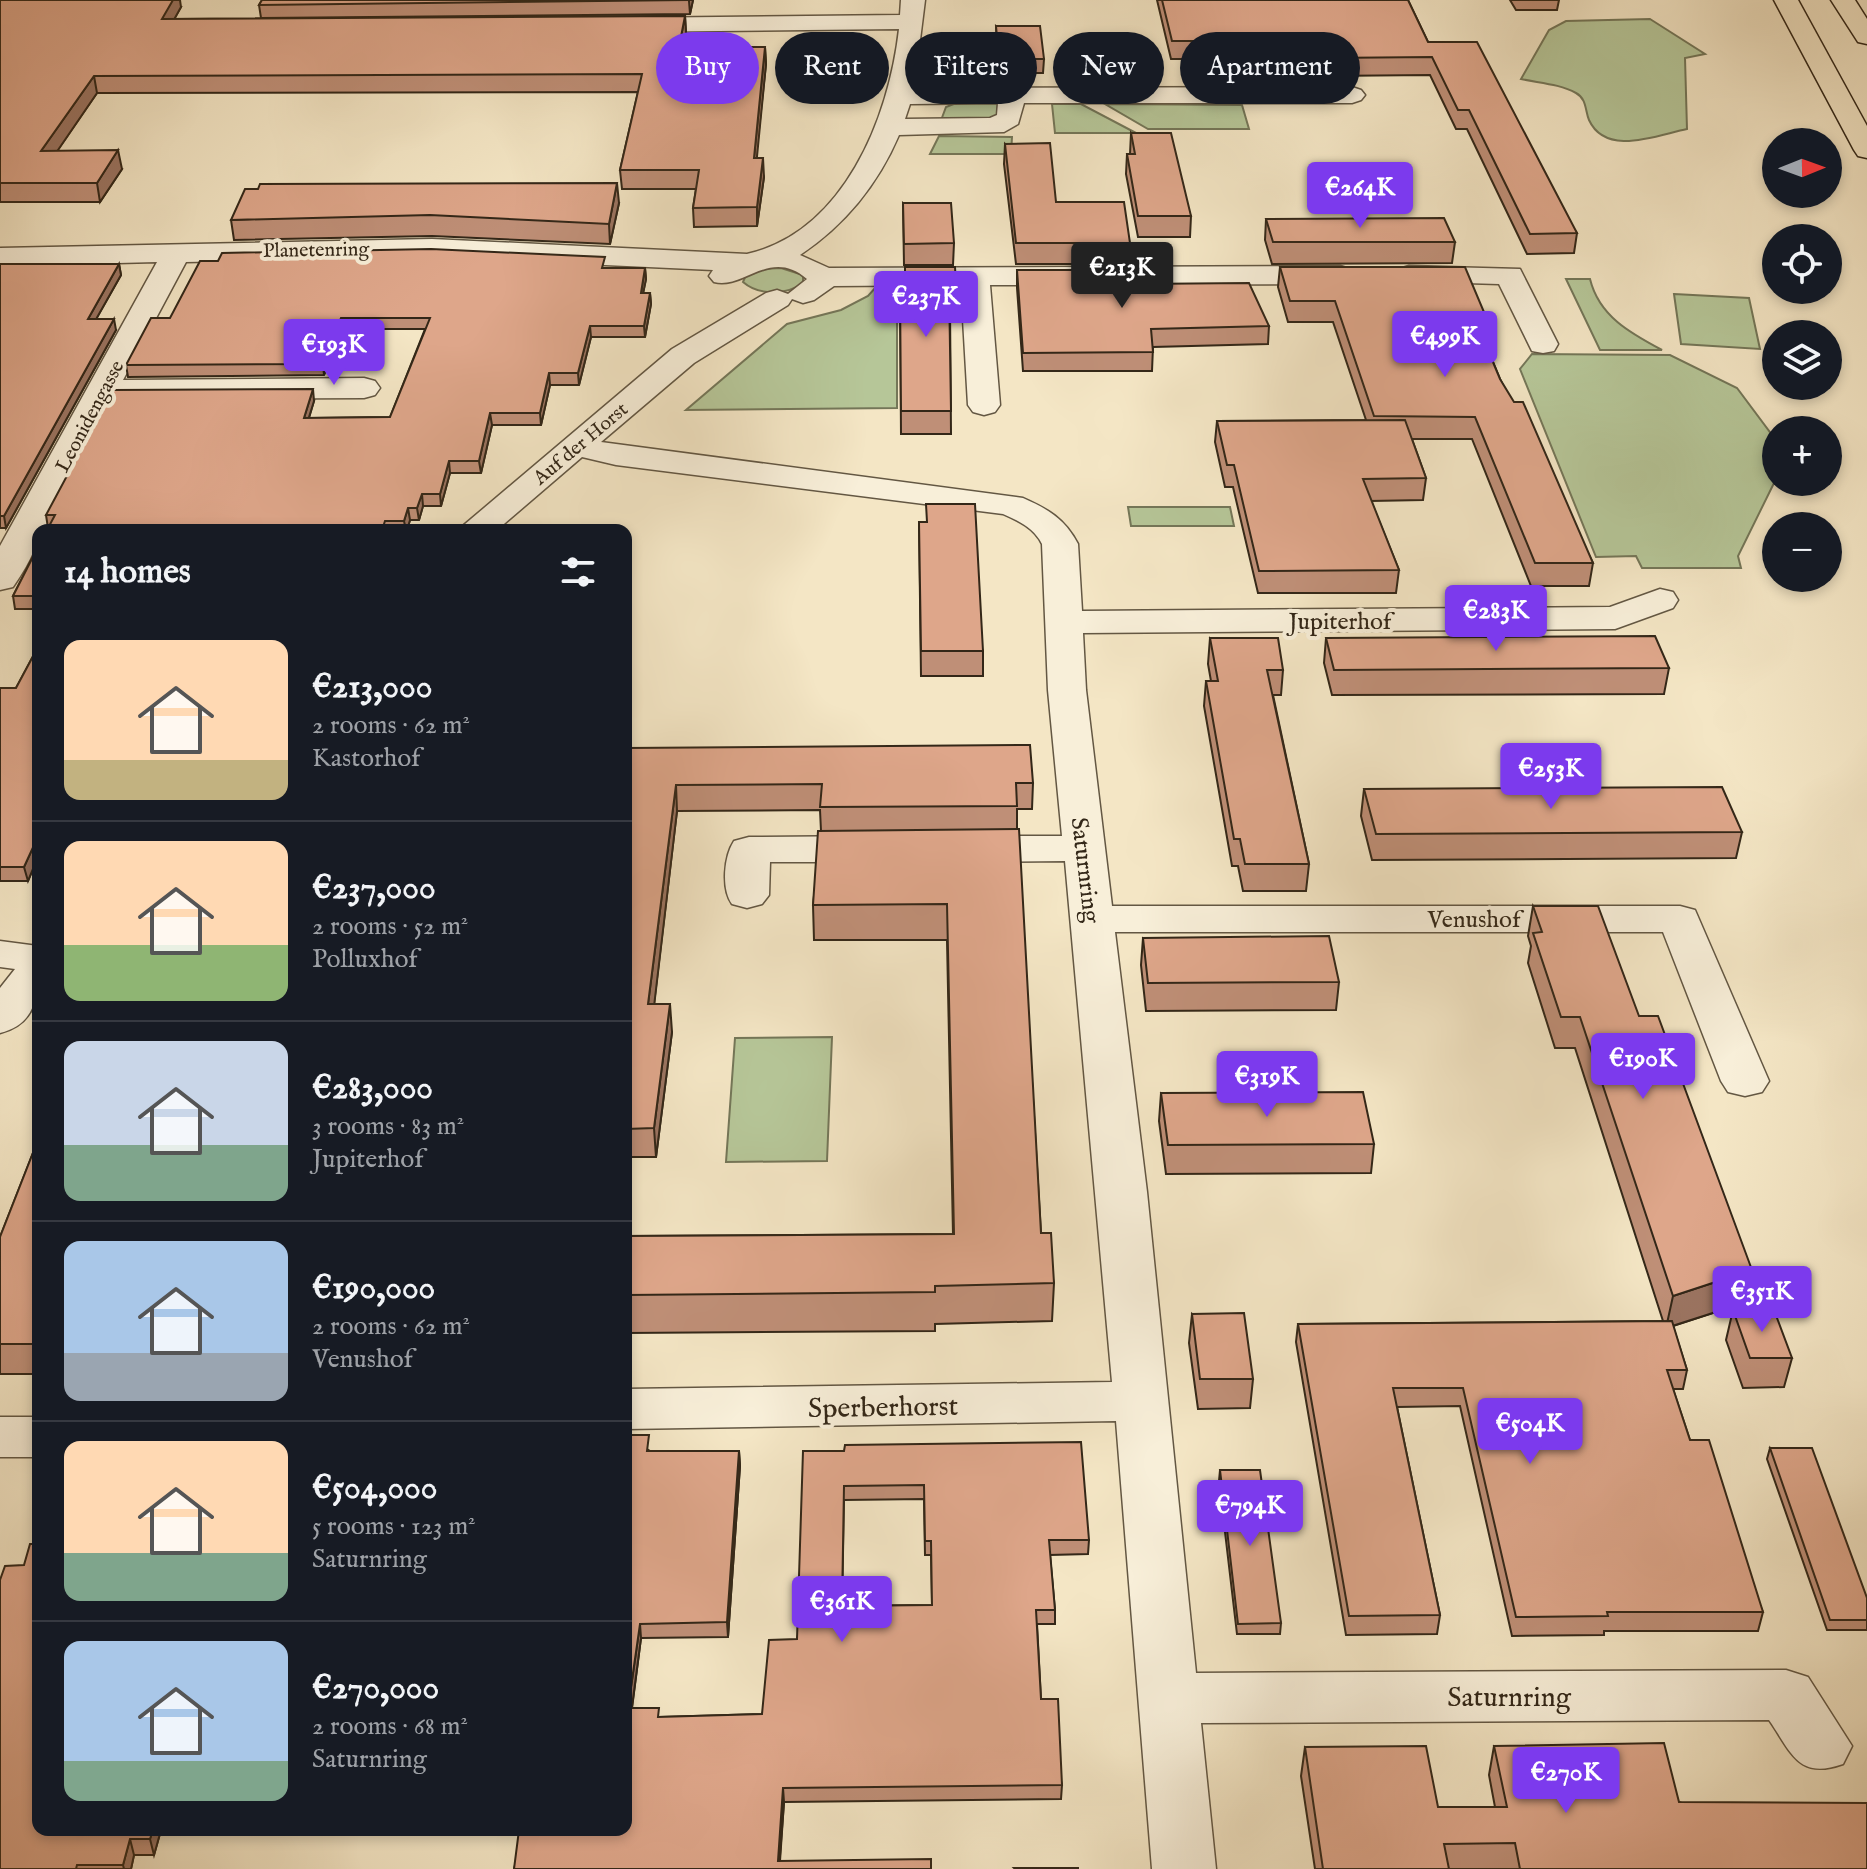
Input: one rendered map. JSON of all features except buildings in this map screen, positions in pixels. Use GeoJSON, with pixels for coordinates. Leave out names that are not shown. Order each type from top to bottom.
{"type":"FeatureCollection","features":[{"type":"Feature","properties":{"kind":"highway"},"geometry":{"type":"LineString","coordinates":[[1786,0],[1867,150]]}},
{"type":"Feature","properties":{"kind":"highway"},"geometry":{"type":"LineString","coordinates":[[1843,0],[1867,37]]}},
{"type":"Feature","properties":{"kind":"street"},"geometry":{"type":"LineString","coordinates":[[599,25],[913,11],[902,96],[874,162],[832,217],[819,246],[820,284],[811,291],[777,299]]}},
{"type":"Feature","properties":{"kind":"street"},"geometry":{"type":"LineString","coordinates":[[1037,96],[1180,96]]}},
{"type":"Feature","properties":{"kind":"street"},"geometry":{"type":"LineString","coordinates":[[891,127],[995,126],[1009,119],[1011,104]]}},
{"type":"Feature","properties":{"kind":"street"},"geometry":{"type":"LineString","coordinates":[[725,286],[724,275],[733,268],[781,255],[832,217]]}},
{"type":"Feature","properties":{"kind":"street","name":"Planetenring"},"geometry":{"type":"LineString","coordinates":[[0,257],[420,248],[757,261],[803,264],[819,273],[975,276],[1510,275],[1543,344]]}},
{"type":"Feature","properties":{"kind":"street","name":"Leonidengasse"},"geometry":{"type":"LineString","coordinates":[[0,579],[177,252]]}},
{"type":"Feature","properties":{"kind":"street","name":"Planetenring"},"geometry":{"type":"LineString","coordinates":[[631,257],[757,299],[777,299]]}},
{"type":"Feature","properties":{"kind":"street"},"geometry":{"type":"LineString","coordinates":[[975,276],[984,405]]}},
{"type":"Feature","properties":{"kind":"street","name":"Auf der Horst"},"geometry":{"type":"LineString","coordinates":[[683,356],[728,300],[725,286]]}},
{"type":"Feature","properties":{"kind":"street","name":"Auf der Horst"},"geometry":{"type":"LineString","coordinates":[[483,524],[683,356],[777,299]]}},
{"type":"Feature","properties":{"kind":"street"},"geometry":{"type":"LineString","coordinates":[[103,390],[364,388]]}},
{"type":"Feature","properties":{"kind":"street","name":"Saturnring"},"geometry":{"type":"LineString","coordinates":[[576,446],[616,455],[1011,505],[1053,527],[1060,544],[1067,690],[1122,1192],[1184,1869]]}},
{"type":"Feature","properties":{"kind":"street","name":"Jupiterhof"},"geometry":{"type":"LineString","coordinates":[[1065,622],[1615,618],[1660,600]]}},
{"type":"Feature","properties":{"kind":"street"},"geometry":{"type":"LineString","coordinates":[[747,895],[749,850],[1082,848]]}},
{"type":"Feature","properties":{"kind":"street","name":"Venushof"},"geometry":{"type":"LineString","coordinates":[[1093,919],[1680,919],[1745,1081]]}},
{"type":"Feature","properties":{"kind":"street"},"geometry":{"type":"LineString","coordinates":[[0,954],[32,958]]}},
{"type":"Feature","properties":{"kind":"street"},"geometry":{"type":"LineString","coordinates":[[0,1019],[32,977]]}},
{"type":"Feature","properties":{"kind":"street","name":"Sperberhorst"},"geometry":{"type":"LineString","coordinates":[[632,1409],[1139,1401]]}},
{"type":"Feature","properties":{"kind":"street"},"geometry":{"type":"LineString","coordinates":[[0,1437],[32,1437]]}},
{"type":"Feature","properties":{"kind":"street","name":"Saturnring"},"geometry":{"type":"LineString","coordinates":[[1169,1698],[1786,1695],[1821,1746]]}},
{"type":"Feature","properties":{"kind":"green space"},"geometry":{"type":"Polygon","coordinates":[[[1650,19],[1705,54],[1685,58],[1687,129],[1633,141],[1607,138],[1589,120],[1584,102],[1576,93],[1521,79],[1549,30],[1566,21],[1650,19]]]}},
{"type":"Feature","properties":{"kind":"green space"},"geometry":{"type":"Polygon","coordinates":[[[954,104],[1002,104],[1001,118],[940,123],[946,107],[954,104]]]}},
{"type":"Feature","properties":{"kind":"green space"},"geometry":{"type":"Polygon","coordinates":[[[1052,104],[1081,104],[1136,133],[1055,133],[1052,104]]]}},
{"type":"Feature","properties":{"kind":"green space"},"geometry":{"type":"Polygon","coordinates":[[[1105,104],[1242,105],[1249,129],[1148,129],[1105,104]]]}},
{"type":"Feature","properties":{"kind":"green space"},"geometry":{"type":"Polygon","coordinates":[[[939,136],[1012,137],[1011,154],[930,154],[939,136]]]}},
{"type":"Feature","properties":{"kind":"green space"},"geometry":{"type":"Polygon","coordinates":[[[781,268],[803,275],[803,283],[781,292],[765,292],[743,282],[746,275],[761,269],[781,268]]]}},
{"type":"Feature","properties":{"kind":"green space"},"geometry":{"type":"Polygon","coordinates":[[[1566,279],[1590,279],[1594,292],[1617,322],[1662,350],[1600,350],[1566,279]]]}},
{"type":"Feature","properties":{"kind":"green space"},"geometry":{"type":"Polygon","coordinates":[[[946,286],[955,298],[897,298],[897,408],[686,410],[787,324],[841,310],[868,296],[876,287],[946,286]]]}},
{"type":"Feature","properties":{"kind":"green space"},"geometry":{"type":"Polygon","coordinates":[[[1674,294],[1749,298],[1760,349],[1681,344],[1674,294]]]}},
{"type":"Feature","properties":{"kind":"green space"},"geometry":{"type":"Polygon","coordinates":[[[1532,354],[1670,355],[1737,388],[1762,422],[1762,496],[1768,496],[1738,556],[1741,568],[1642,568],[1636,556],[1596,557],[1520,369],[1532,354]]]}},
{"type":"Feature","properties":{"kind":"green space"},"geometry":{"type":"Polygon","coordinates":[[[1128,507],[1230,507],[1234,526],[1131,526],[1128,507]]]}},
{"type":"Feature","properties":{"kind":"green space"},"geometry":{"type":"Polygon","coordinates":[[[832,1037],[827,1161],[726,1162],[735,1038],[832,1037]]]}}]}
